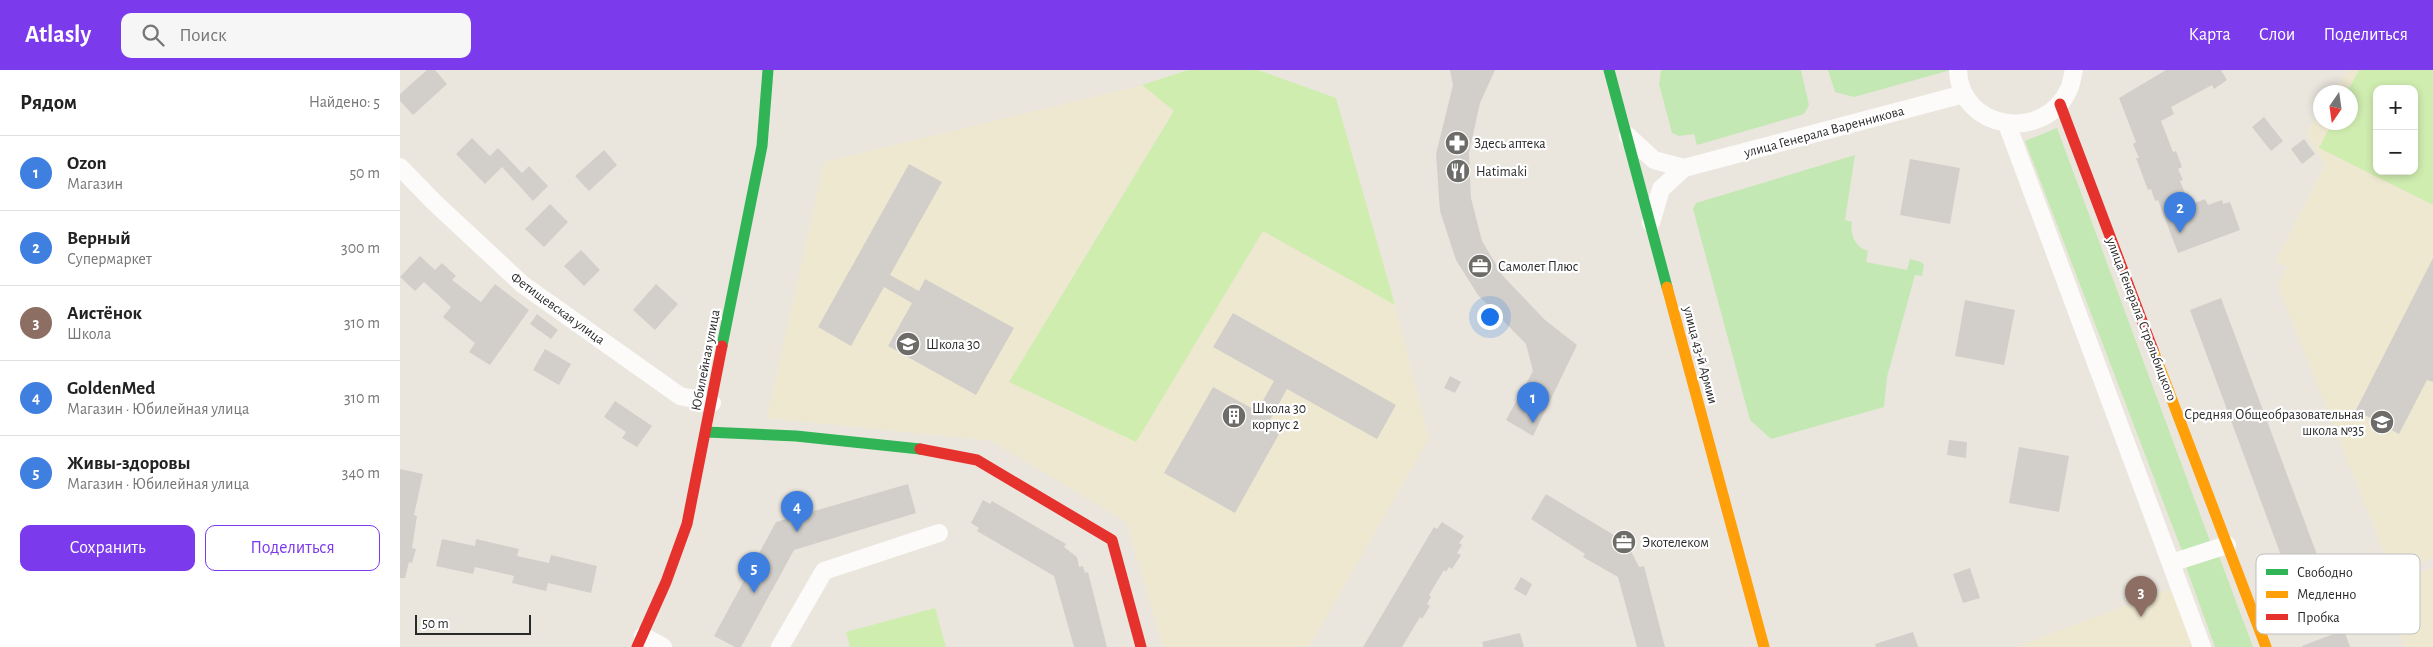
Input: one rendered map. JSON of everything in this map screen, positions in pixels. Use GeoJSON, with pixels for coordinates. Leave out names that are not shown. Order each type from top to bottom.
{"type":"FeatureCollection","features":[{"type":"Feature","properties":{"kind":"street","name":"Юбилейная улица"},"geometry":{"type":"LineString","coordinates":[[640,641],[687,524],[762,146],[768,70]]}},
{"type":"Feature","properties":{"kind":"street","name":"улица 43-й Армии"},"geometry":{"type":"LineString","coordinates":[[1609,70],[1764,647]]}},
{"type":"Feature","properties":{"kind":"street"},"geometry":{"type":"LineString","coordinates":[[1958,70],[1964,94],[1975,108],[1990,118],[2007,124],[2022,124],[2037,120],[2060,104],[2070,88],[2074,70]]}},
{"type":"Feature","properties":{"kind":"street","name":"улица Генерала Варенникова"},"geometry":{"type":"LineString","coordinates":[[1650,224],[1661,189],[1684,168],[1964,94]]}},
{"type":"Feature","properties":{"kind":"street","name":"улица Генерала Стрельбицкого"},"geometry":{"type":"LineString","coordinates":[[2060,104],[2256,621]]}},
{"type":"Feature","properties":{"kind":"street"},"geometry":{"type":"LineString","coordinates":[[2007,124],[2202,647]]}},
{"type":"Feature","properties":{"kind":"street","name":"улица Генерала Варенникова"},"geometry":{"type":"LineString","coordinates":[[1627,135],[1654,160],[1684,168]]}},
{"type":"Feature","properties":{"kind":"street","name":"Фетищевская улица"},"geometry":{"type":"LineString","coordinates":[[400,167],[434,202],[522,284],[680,396],[712,403]]}},
{"type":"Feature","properties":{"kind":"street"},"geometry":{"type":"LineString","coordinates":[[706,432],[796,436],[920,448],[977,460],[1112,540],[1141,647]]}},
{"type":"Feature","properties":{"kind":"street"},"geometry":{"type":"LineString","coordinates":[[780,647],[824,572],[939,533]]}},
{"type":"Feature","properties":{"kind":"street"},"geometry":{"type":"LineString","coordinates":[[2171,563],[2227,545]]}},
{"type":"Feature","properties":{"kind":"street","name":"улица Генерала Стрельбицкого"},"geometry":{"type":"LineString","coordinates":[[2261,634],[2266,647]]}},
{"type":"Feature","properties":{"kind":"street"},"geometry":{"type":"LineString","coordinates":[[640,641],[663,647]]}},
{"type":"Feature","properties":{"kind":"shaded area","name":"Средняя Общеобразовательная школа №35"},"geometry":{"type":"Polygon","coordinates":[[[2348,70],[2433,70],[2433,558],[2420,563],[2420,554],[2384,554],[2278,286],[2287,267],[2275,262],[2325,165],[2306,133],[2313,122],[2313,130],[2358,130],[2358,85],[2338,85],[2348,70]]]}},
{"type":"Feature","properties":{"kind":"shaded area","name":"Школа 30"},"geometry":{"type":"Polygon","coordinates":[[[1142,85],[1174,110],[1009,382],[1136,442],[1263,231],[1395,305],[1429,439],[1309,647],[1163,647],[1126,522],[991,441],[767,418],[824,162],[1142,85]]]}},
{"type":"Feature","properties":{"kind":"shaded area"},"geometry":{"type":"Polygon","coordinates":[[[2433,568],[2433,647],[2404,647],[2400,634],[2420,634],[2420,572],[2433,568]]]}},
{"type":"Feature","properties":{"kind":"shaded area"},"geometry":{"type":"Polygon","coordinates":[[[2175,587],[2197,647],[2015,647],[2175,587]]]}},
{"type":"Feature","properties":{"kind":"green space"},"geometry":{"type":"Polygon","coordinates":[[[1188,70],[1258,70],[1336,98],[1395,305],[1263,231],[1136,442],[1009,382],[1174,111],[1142,85],[1188,70]]]}},
{"type":"Feature","properties":{"kind":"green space"},"geometry":{"type":"Polygon","coordinates":[[[1661,70],[1801,70],[1809,105],[1804,114],[1697,145],[1694,134],[1679,136],[1672,133],[1659,84],[1661,70]]]}},
{"type":"Feature","properties":{"kind":"green space"},"geometry":{"type":"Polygon","coordinates":[[[1828,70],[1951,70],[1854,97],[1835,92],[1828,70]]]}},
{"type":"Feature","properties":{"kind":"green space"},"geometry":{"type":"Polygon","coordinates":[[[2359,70],[2433,70],[2433,205],[2373,175],[2319,148],[2328,130],[2358,130],[2358,85],[2351,85],[2359,70]]]}},
{"type":"Feature","properties":{"kind":"green space"},"geometry":{"type":"Polygon","coordinates":[[[2057,128],[2210,541],[2182,551],[2025,141],[2057,128]]]}},
{"type":"Feature","properties":{"kind":"green space"},"geometry":{"type":"Polygon","coordinates":[[[1855,155],[1845,220],[1852,222],[1854,240],[1860,247],[1868,251],[1866,262],[1907,270],[1910,259],[1921,262],[1924,265],[1922,276],[1915,275],[1887,377],[1884,407],[1771,439],[1750,420],[1693,209],[1696,203],[1855,155]]]}},
{"type":"Feature","properties":{"kind":"green space"},"geometry":{"type":"Polygon","coordinates":[[[2219,556],[2253,647],[2215,647],[2186,567],[2219,556]]]}},
{"type":"Feature","properties":{"kind":"green space"},"geometry":{"type":"Polygon","coordinates":[[[935,608],[946,647],[850,647],[846,632],[935,608]]]}},
{"type":"Feature","properties":{"kind":"building"},"geometry":{"type":"Polygon","coordinates":[[[427,70],[435,70],[447,84],[413,115],[400,101],[400,94],[427,70]]]}},
{"type":"Feature","properties":{"kind":"building"},"geometry":{"type":"Polygon","coordinates":[[[1450,70],[1495,70],[1480,103],[1469,153],[1471,198],[1482,241],[1503,276],[1545,320],[1577,345],[1533,436],[1506,420],[1533,371],[1526,344],[1478,295],[1456,260],[1440,211],[1436,154],[1453,85],[1450,70]]]}},
{"type":"Feature","properties":{"kind":"building"},"geometry":{"type":"Polygon","coordinates":[[[2166,70],[2221,70],[2227,80],[2214,89],[2212,85],[2171,107],[2174,114],[2161,121],[2173,152],[2176,151],[2182,167],[2178,169],[2183,180],[2180,181],[2190,205],[2205,199],[2208,205],[2222,200],[2223,204],[2230,202],[2240,230],[2178,253],[2158,200],[2155,201],[2151,189],[2148,190],[2136,158],[2139,158],[2133,144],[2136,142],[2119,98],[2166,70]]]}},
{"type":"Feature","properties":{"kind":"building"},"geometry":{"type":"Polygon","coordinates":[[[2264,117],[2283,141],[2271,151],[2252,127],[2264,117]]]}},
{"type":"Feature","properties":{"kind":"building"},"geometry":{"type":"Polygon","coordinates":[[[472,138],[490,156],[498,148],[522,173],[529,166],[548,186],[533,201],[502,167],[485,184],[456,154],[472,138]]]}},
{"type":"Feature","properties":{"kind":"building"},"geometry":{"type":"Polygon","coordinates":[[[2304,139],[2315,154],[2302,164],[2291,149],[2304,139]]]}},
{"type":"Feature","properties":{"kind":"building"},"geometry":{"type":"Polygon","coordinates":[[[604,150],[617,165],[589,191],[575,176],[604,150]]]}},
{"type":"Feature","properties":{"kind":"building"},"geometry":{"type":"Polygon","coordinates":[[[1910,159],[1960,168],[1950,224],[1900,215],[1910,159]]]}},
{"type":"Feature","properties":{"kind":"building","name":"Школа 30"},"geometry":{"type":"Polygon","coordinates":[[[909,164],[942,182],[890,275],[919,291],[925,279],[1014,328],[976,395],[888,346],[912,303],[884,287],[851,346],[818,327],[909,164]]]}},
{"type":"Feature","properties":{"kind":"building"},"geometry":{"type":"Polygon","coordinates":[[[550,204],[568,222],[544,247],[525,229],[550,204]]]}},
{"type":"Feature","properties":{"kind":"building"},"geometry":{"type":"Polygon","coordinates":[[[581,250],[600,270],[584,286],[564,266],[581,250]]]}},
{"type":"Feature","properties":{"kind":"building"},"geometry":{"type":"Polygon","coordinates":[[[420,256],[435,270],[442,263],[456,276],[452,280],[481,302],[495,284],[529,310],[490,365],[469,352],[475,343],[443,317],[451,307],[424,282],[415,291],[400,277],[420,256]]]}},
{"type":"Feature","properties":{"kind":"building"},"geometry":{"type":"Polygon","coordinates":[[[2433,258],[2433,382],[2427,380],[2399,434],[2356,410],[2433,258]]]}},
{"type":"Feature","properties":{"kind":"building"},"geometry":{"type":"Polygon","coordinates":[[[656,284],[678,304],[655,330],[633,310],[656,284]]]}},
{"type":"Feature","properties":{"kind":"building"},"geometry":{"type":"Polygon","coordinates":[[[2221,298],[2317,554],[2280,554],[2190,310],[2221,298]]]}},
{"type":"Feature","properties":{"kind":"building"},"geometry":{"type":"Polygon","coordinates":[[[1965,300],[2015,310],[2004,365],[1955,356],[1965,300]]]}},
{"type":"Feature","properties":{"kind":"building","name":"Школа 30 корпус 2"},"geometry":{"type":"Polygon","coordinates":[[[1233,313],[1396,405],[1377,439],[1287,389],[1270,420],[1283,427],[1235,513],[1164,473],[1213,387],[1257,411],[1274,381],[1213,347],[1233,313]]]}},
{"type":"Feature","properties":{"kind":"building"},"geometry":{"type":"Polygon","coordinates":[[[537,314],[558,330],[551,339],[530,324],[537,314]]]}},
{"type":"Feature","properties":{"kind":"building"},"geometry":{"type":"Polygon","coordinates":[[[545,349],[571,364],[559,385],[533,370],[545,349]]]}},
{"type":"Feature","properties":{"kind":"building"},"geometry":{"type":"Polygon","coordinates":[[[1450,376],[1461,382],[1455,393],[1444,388],[1450,376]]]}},
{"type":"Feature","properties":{"kind":"building"},"geometry":{"type":"Polygon","coordinates":[[[615,401],[652,426],[637,447],[622,438],[626,432],[604,417],[615,401]]]}},
{"type":"Feature","properties":{"kind":"building"},"geometry":{"type":"Polygon","coordinates":[[[1949,440],[1967,442],[1966,458],[1947,455],[1949,440]]]}},
{"type":"Feature","properties":{"kind":"building"},"geometry":{"type":"Polygon","coordinates":[[[2019,447],[2069,456],[2059,512],[2009,503],[2019,447]]]}},
{"type":"Feature","properties":{"kind":"building"},"geometry":{"type":"Polygon","coordinates":[[[400,469],[423,474],[414,515],[417,516],[412,548],[416,549],[412,563],[409,562],[405,578],[400,578],[400,469]]]}},
{"type":"Feature","properties":{"kind":"building"},"geometry":{"type":"Polygon","coordinates":[[[908,484],[916,513],[794,550],[741,647],[735,647],[714,636],[776,522],[908,484]]]}},
{"type":"Feature","properties":{"kind":"building"},"geometry":{"type":"Polygon","coordinates":[[[1546,494],[1627,543],[1625,547],[1631,551],[1639,567],[1644,566],[1665,647],[1637,647],[1618,577],[1583,557],[1585,554],[1531,519],[1546,494]]]}},
{"type":"Feature","properties":{"kind":"building"},"geometry":{"type":"Polygon","coordinates":[[[983,500],[990,504],[992,501],[1066,544],[1064,547],[1077,557],[1079,567],[1083,566],[1085,573],[1088,572],[1107,647],[1074,647],[1054,576],[977,531],[979,528],[971,523],[983,500]]]}},
{"type":"Feature","properties":{"kind":"building"},"geometry":{"type":"Polygon","coordinates":[[[1442,522],[1464,536],[1459,543],[1462,545],[1457,553],[1461,555],[1452,569],[1449,567],[1446,572],[1444,570],[1429,595],[1431,597],[1427,604],[1430,606],[1422,619],[1420,617],[1402,647],[1363,647],[1434,527],[1437,529],[1442,522]]]}},
{"type":"Feature","properties":{"kind":"building"},"geometry":{"type":"Polygon","coordinates":[[[442,539],[475,546],[476,539],[519,549],[517,556],[549,563],[551,555],[597,566],[591,593],[548,583],[546,591],[512,583],[514,576],[475,567],[473,574],[436,566],[442,539]]]}},
{"type":"Feature","properties":{"kind":"building"},"geometry":{"type":"Polygon","coordinates":[[[1970,568],[1980,598],[1963,603],[1953,574],[1970,568]]]}},
{"type":"Feature","properties":{"kind":"building"},"geometry":{"type":"Polygon","coordinates":[[[1521,577],[1532,584],[1526,596],[1514,589],[1521,577]]]}},
{"type":"Feature","properties":{"kind":"building"},"geometry":{"type":"Polygon","coordinates":[[[1913,632],[1918,647],[1876,647],[1875,644],[1913,632]]]}},
{"type":"Feature","properties":{"kind":"building"},"geometry":{"type":"Polygon","coordinates":[[[1520,633],[1524,647],[1483,647],[1482,642],[1520,633]]]}},
{"type":"Feature","properties":{"kind":"building"},"geometry":{"type":"Polygon","coordinates":[[[2334,634],[2345,634],[2350,647],[2302,647],[2334,634]]]}},
{"type":"Feature","properties":{"kind":"traffic: fast"},"geometry":{"type":"LineString","coordinates":[[722,346],[762,146],[768,70]]}},
{"type":"Feature","properties":{"kind":"traffic: fast"},"geometry":{"type":"LineString","coordinates":[[1609,70],[1667,287]]}},
{"type":"Feature","properties":{"kind":"traffic: fast"},"geometry":{"type":"LineString","coordinates":[[706,432],[796,436],[920,449]]}},
{"type":"Feature","properties":{"kind":"traffic: slow"},"geometry":{"type":"LineString","coordinates":[[1667,287],[1764,647]]}},
{"type":"Feature","properties":{"kind":"traffic: slow"},"geometry":{"type":"LineString","coordinates":[[2153,350],[2256,621]]}},
{"type":"Feature","properties":{"kind":"traffic: slow"},"geometry":{"type":"LineString","coordinates":[[2261,634],[2266,647]]}},
{"type":"Feature","properties":{"kind":"traffic: jam"},"geometry":{"type":"LineString","coordinates":[[2060,104],[2153,350]]}},
{"type":"Feature","properties":{"kind":"traffic: jam"},"geometry":{"type":"LineString","coordinates":[[637,647],[666,582],[687,524],[722,346]]}},
{"type":"Feature","properties":{"kind":"traffic: jam"},"geometry":{"type":"LineString","coordinates":[[920,449],[977,460],[1112,540],[1141,647]]}},
{"type":"Feature","properties":{"kind":"place","name":"Здесь аптека"},"geometry":{"type":"Point","coordinates":[1457,143]}},
{"type":"Feature","properties":{"kind":"place","name":"Hatimaki"},"geometry":{"type":"Point","coordinates":[1458,171]}},
{"type":"Feature","properties":{"kind":"place","name":"Верный"},"geometry":{"type":"Point","coordinates":[2180,233]}},
{"type":"Feature","properties":{"kind":"place","name":"Самолет Плюс"},"geometry":{"type":"Point","coordinates":[1480,266]}},
{"type":"Feature","properties":{"kind":"place","name":"Школа 30"},"geometry":{"type":"Point","coordinates":[908,344]}},
{"type":"Feature","properties":{"kind":"place","name":"Школа 30 корпус 2"},"geometry":{"type":"Point","coordinates":[1234,416]}},
{"type":"Feature","properties":{"kind":"place","name":"Средняя Общеобразовательная школа №35"},"geometry":{"type":"Point","coordinates":[2382,422]}},
{"type":"Feature","properties":{"kind":"place","name":"Ozon"},"geometry":{"type":"Point","coordinates":[1533,423]}},
{"type":"Feature","properties":{"kind":"place","name":"GoldenMed"},"geometry":{"type":"Point","coordinates":[797,532]}},
{"type":"Feature","properties":{"kind":"place","name":"Экотелеком"},"geometry":{"type":"Point","coordinates":[1624,542]}},
{"type":"Feature","properties":{"kind":"place","name":"Живы-здоровы"},"geometry":{"type":"Point","coordinates":[754,593]}},
{"type":"Feature","properties":{"kind":"place","name":"Аистёнок"},"geometry":{"type":"Point","coordinates":[2141,617]}}]}
